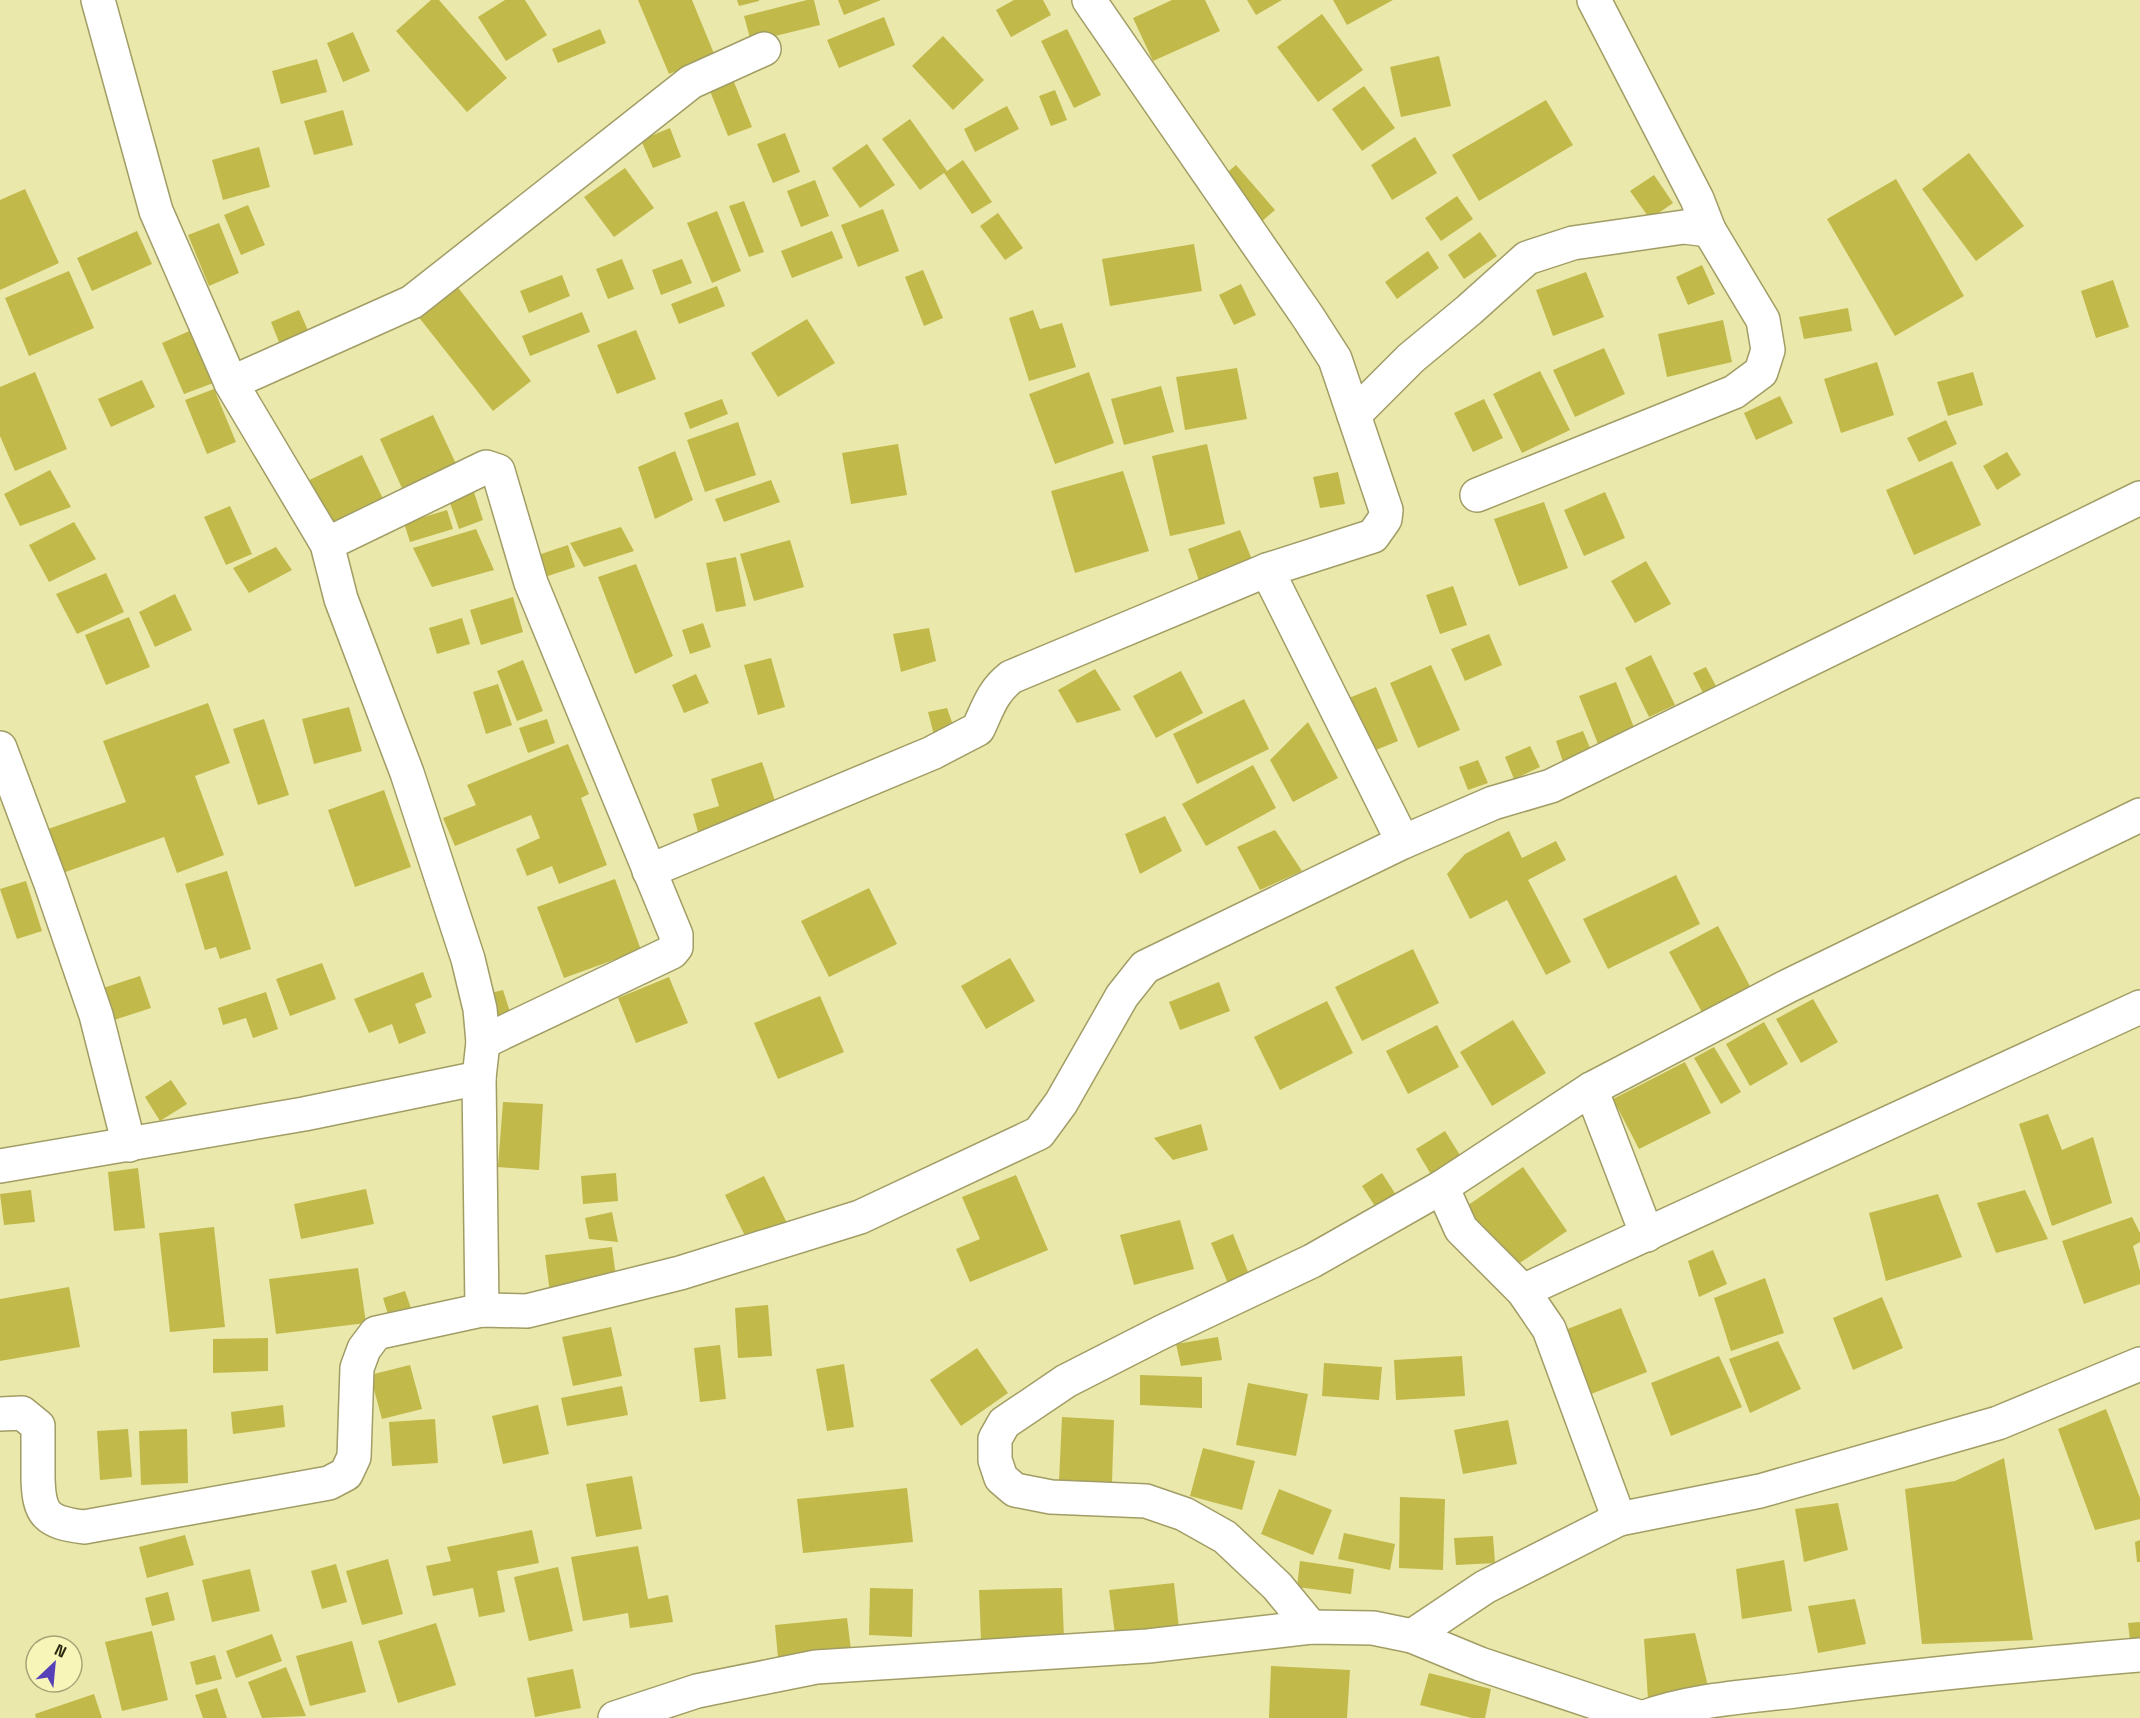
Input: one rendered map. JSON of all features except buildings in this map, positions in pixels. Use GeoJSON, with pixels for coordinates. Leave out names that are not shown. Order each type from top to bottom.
{"type":"FeatureCollection","features":[{"type":"Feature","properties":{"kind":"street"},"geometry":{"type":"LineString","coordinates":[[98,0],[156,211],[231,382],[327,544],[341,599],[406,773],[468,959],[480,1009],[483,1042],[479,1078],[482,1310]]}},
{"type":"Feature","properties":{"kind":"street"},"geometry":{"type":"LineString","coordinates":[[649,871],[932,753],[978,729],[990,699],[997,688],[1011,677],[1267,570],[1373,536],[1380,529],[1386,510],[1335,359],[1089,0]]}},
{"type":"Feature","properties":{"kind":"street"},"geometry":{"type":"LineString","coordinates":[[1477,495],[1734,392],[1761,372],[1768,350],[1763,320],[1710,230],[1697,199],[1594,0]]}},
{"type":"Feature","properties":{"kind":"street"},"geometry":{"type":"LineString","coordinates":[[231,382],[412,302],[691,82],[764,49]]}},
{"type":"Feature","properties":{"kind":"street"},"geometry":{"type":"LineString","coordinates":[[1354,415],[1411,358],[1527,258],[1573,243],[1684,227],[1710,230]]}},
{"type":"Feature","properties":{"kind":"street"},"geometry":{"type":"LineString","coordinates":[[327,544],[486,467],[498,471],[531,584],[675,935],[676,947],[672,952],[483,1042]]}},
{"type":"Feature","properties":{"kind":"street"},"geometry":{"type":"LineString","coordinates":[[0,1414],[22,1413],[38,1426],[38,1504],[48,1516],[64,1525],[84,1527],[328,1483],[346,1473],[354,1457],[357,1368],[364,1349],[376,1333],[482,1310],[527,1311],[680,1273],[860,1217],[1039,1133],[1061,1103],[1122,996],[1145,967],[1403,842],[1493,803],[1551,786],[2140,498]]}},
{"type":"Feature","properties":{"kind":"street"},"geometry":{"type":"LineString","coordinates":[[1267,570],[1403,842]]}},
{"type":"Feature","properties":{"kind":"street"},"geometry":{"type":"LineString","coordinates":[[0,748],[51,884],[96,1015],[129,1145]]}},
{"type":"Feature","properties":{"kind":"street"},"geometry":{"type":"LineString","coordinates":[[1311,1627],[1277,1586],[1225,1538],[1184,1514],[1146,1501],[1051,1497],[1015,1490],[1000,1478],[995,1460],[995,1439],[1004,1423],[1066,1381],[1312,1261],[1442,1187],[1591,1089],[1788,986],[2140,815]]}},
{"type":"Feature","properties":{"kind":"street"},"geometry":{"type":"LineString","coordinates":[[1523,1291],[2140,1007]]}},
{"type":"Feature","properties":{"kind":"street"},"geometry":{"type":"LineString","coordinates":[[0,1166],[129,1145],[479,1078]]}},
{"type":"Feature","properties":{"kind":"street"},"geometry":{"type":"LineString","coordinates":[[1591,1089],[1647,1235]]}},
{"type":"Feature","properties":{"kind":"street"},"geometry":{"type":"LineString","coordinates":[[1442,1187],[1461,1229],[1523,1291],[1549,1329],[1619,1519]]}},
{"type":"Feature","properties":{"kind":"street"},"geometry":{"type":"LineString","coordinates":[[1412,1636],[1485,1587],[1619,1519],[1760,1491],[1998,1423],[2140,1364]]}},
{"type":"Feature","properties":{"kind":"street"},"geometry":{"type":"LineString","coordinates":[[615,1718],[697,1691],[816,1667],[1148,1646],[1311,1627],[1374,1628],[1412,1636],[1480,1664],[1642,1718],[1661,1712],[1728,1700],[1934,1672],[2140,1655]]}}]}
